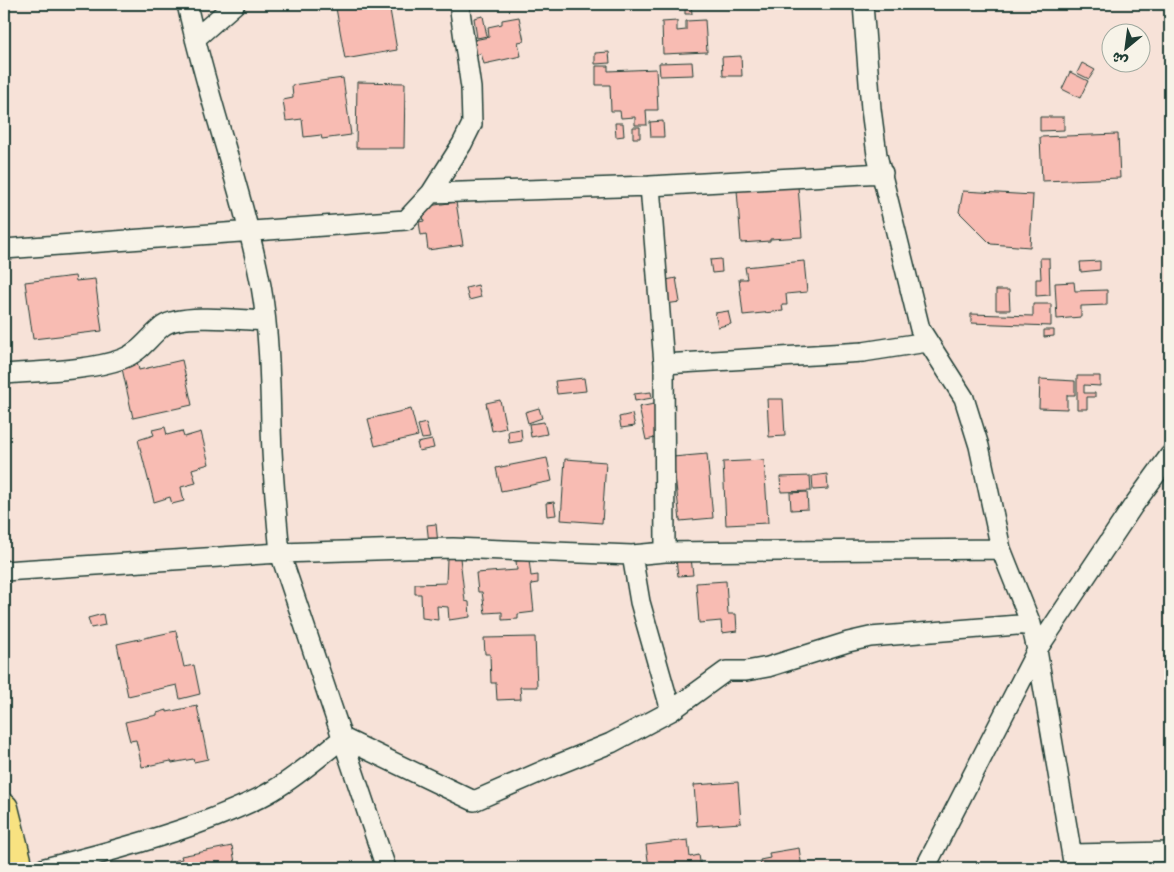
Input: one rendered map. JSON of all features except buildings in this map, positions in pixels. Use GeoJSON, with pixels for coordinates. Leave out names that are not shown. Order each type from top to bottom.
{"type":"FeatureCollection","features":[{"type":"Feature","properties":{"kind":"highway"},"geometry":{"type":"LineString","coordinates":[[4,808],[19,868]]}},
{"type":"Feature","properties":{"kind":"street"},"geometry":{"type":"LineString","coordinates":[[187,4],[195,39],[249,230],[261,287],[272,385],[274,485],[280,553],[386,868]]}},
{"type":"Feature","properties":{"kind":"street"},"geometry":{"type":"LineString","coordinates":[[195,39],[235,4]]}},
{"type":"Feature","properties":{"kind":"street"},"geometry":{"type":"LineString","coordinates":[[4,249],[406,220],[431,193],[462,144],[472,124],[471,88],[459,4]]}},
{"type":"Feature","properties":{"kind":"street"},"geometry":{"type":"LineString","coordinates":[[863,4],[871,109],[877,155],[883,173],[920,329],[944,365],[966,405],[979,446],[1001,549],[1030,624],[1037,650],[1073,861],[1170,852]]}},
{"type":"Feature","properties":{"kind":"street"},"geometry":{"type":"LineString","coordinates":[[431,193],[650,186],[883,173]]}},
{"type":"Feature","properties":{"kind":"street"},"geometry":{"type":"LineString","coordinates":[[650,186],[664,364],[665,552]]}},
{"type":"Feature","properties":{"kind":"street"},"geometry":{"type":"LineString","coordinates":[[4,374],[92,366],[122,359],[136,353],[162,327],[172,321],[197,319],[265,321]]}},
{"type":"Feature","properties":{"kind":"street"},"geometry":{"type":"LineString","coordinates":[[664,364],[863,352],[927,342]]}},
{"type":"Feature","properties":{"kind":"street"},"geometry":{"type":"LineString","coordinates":[[925,868],[1037,650],[1122,522],[1170,455]]}},
{"type":"Feature","properties":{"kind":"street"},"geometry":{"type":"LineString","coordinates":[[4,571],[280,553],[453,548],[632,555],[665,552],[1001,549]]}},
{"type":"Feature","properties":{"kind":"street"},"geometry":{"type":"LineString","coordinates":[[632,555],[640,602],[671,711]]}},
{"type":"Feature","properties":{"kind":"street"},"geometry":{"type":"LineString","coordinates":[[343,738],[474,801],[611,743],[671,711],[726,671],[746,671],[768,667],[870,637],[1030,624]]}},
{"type":"Feature","properties":{"kind":"street"},"geometry":{"type":"LineString","coordinates":[[45,868],[100,855],[174,833],[242,806],[273,790],[343,738]]}}]}
